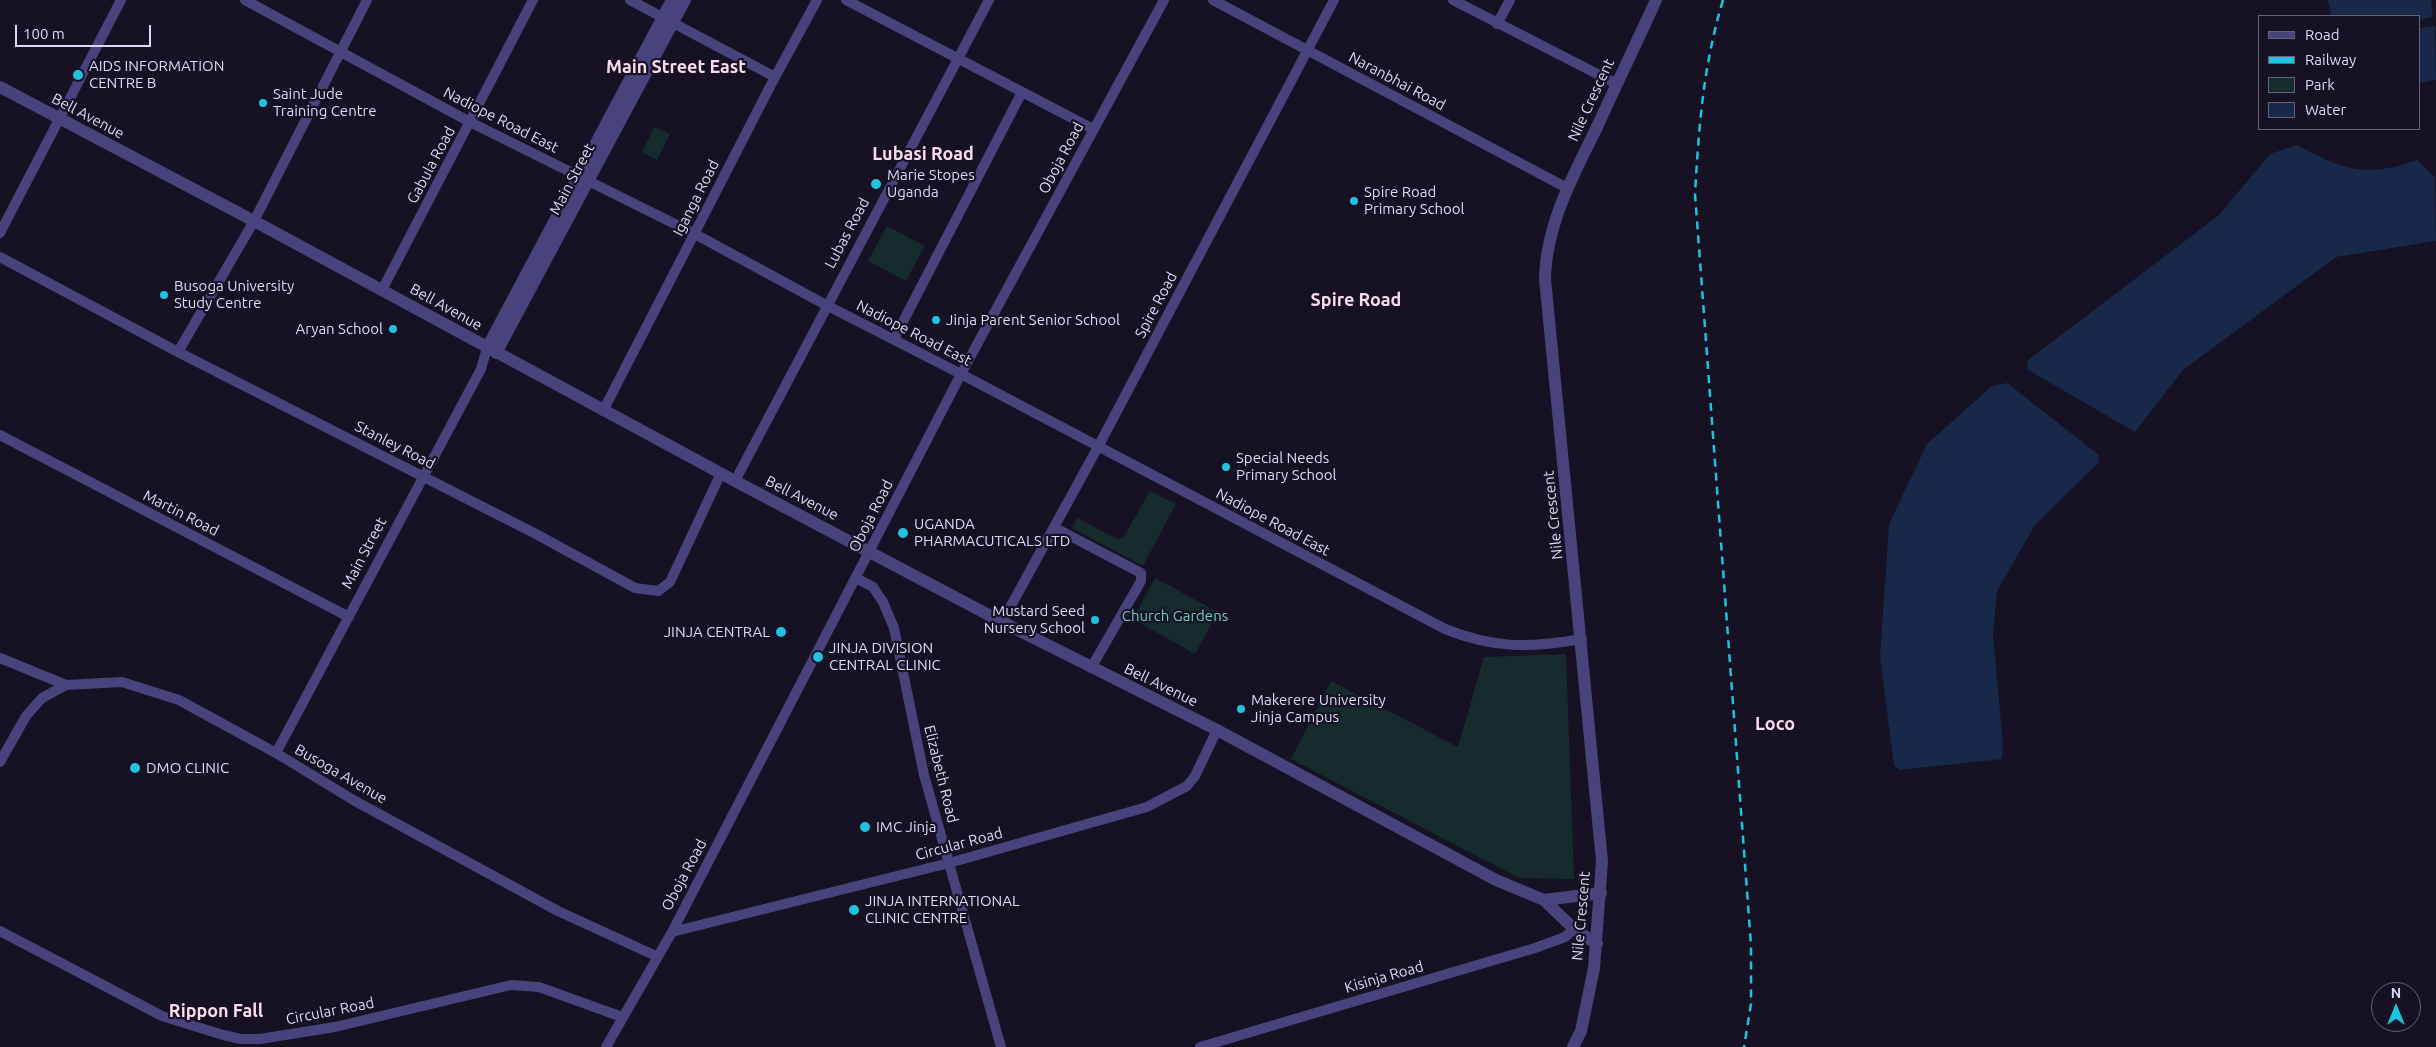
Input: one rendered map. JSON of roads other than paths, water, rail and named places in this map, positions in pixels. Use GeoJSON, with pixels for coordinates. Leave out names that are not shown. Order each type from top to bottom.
{"type":"FeatureCollection","features":[{"type":"Feature","properties":{"kind":"street"},"geometry":{"type":"LineString","coordinates":[[0,233],[121,0]]}},
{"type":"Feature","properties":{"kind":"street","name":"Nadiope Road East"},"geometry":{"type":"LineString","coordinates":[[245,0],[470,122],[695,234],[826,305],[962,374],[1348,579],[1462,636],[1488,643],[1527,646],[1582,638]]}},
{"type":"Feature","properties":{"kind":"street"},"geometry":{"type":"LineString","coordinates":[[178,352],[254,221],[368,0]]}},
{"type":"Feature","properties":{"kind":"street","name":"Gabula Road"},"geometry":{"type":"LineString","coordinates":[[382,290],[533,0]]}},
{"type":"Feature","properties":{"kind":"street"},"geometry":{"type":"LineString","coordinates":[[630,0],[775,77]]}},
{"type":"Feature","properties":{"kind":"street","name":"Main Street"},"geometry":{"type":"LineString","coordinates":[[668,20],[672,0]]}},
{"type":"Feature","properties":{"kind":"street","name":"Main Street"},"geometry":{"type":"LineString","coordinates":[[276,753],[668,20],[685,0]]}},
{"type":"Feature","properties":{"kind":"street","name":"Iganga Road"},"geometry":{"type":"LineString","coordinates":[[604,411],[775,77],[817,0]]}},
{"type":"Feature","properties":{"kind":"street"},"geometry":{"type":"LineString","coordinates":[[846,0],[1093,129]]}},
{"type":"Feature","properties":{"kind":"street","name":"Lubas Road"},"geometry":{"type":"LineString","coordinates":[[735,481],[826,305],[989,0]]}},
{"type":"Feature","properties":{"kind":"street","name":"Oboja Road"},"geometry":{"type":"LineString","coordinates":[[606,1047],[656,956],[672,932],[962,374],[1164,0]]}},
{"type":"Feature","properties":{"kind":"street","name":"Naranbhai Road"},"geometry":{"type":"LineString","coordinates":[[1213,0],[1568,188]]}},
{"type":"Feature","properties":{"kind":"street","name":"Spire Road"},"geometry":{"type":"LineString","coordinates":[[1002,622],[1055,528],[1334,0]]}},
{"type":"Feature","properties":{"kind":"street"},"geometry":{"type":"LineString","coordinates":[[1453,0],[1616,84]]}},
{"type":"Feature","properties":{"kind":"street"},"geometry":{"type":"LineString","coordinates":[[1497,24],[1510,0]]}},
{"type":"Feature","properties":{"kind":"street","name":"Nile Crescent"},"geometry":{"type":"LineString","coordinates":[[1573,1047],[1581,1031],[1588,1003],[1597,944],[1601,893],[1601,852],[1582,638],[1545,279],[1549,238],[1568,188],[1656,0]]}},
{"type":"Feature","properties":{"kind":"street","name":"Bell Avenue"},"geometry":{"type":"LineString","coordinates":[[0,87],[254,221],[491,351],[735,481],[1091,668],[1217,730],[1496,880],[1544,900],[1601,893]]}},
{"type":"Feature","properties":{"kind":"street"},"geometry":{"type":"LineString","coordinates":[[894,339],[1022,92]]}},
{"type":"Feature","properties":{"kind":"street","name":"Stanley Road"},"geometry":{"type":"LineString","coordinates":[[0,257],[178,352],[423,476],[635,588],[658,591],[670,582],[721,473]]}},
{"type":"Feature","properties":{"kind":"street","name":"Martin Road"},"geometry":{"type":"LineString","coordinates":[[0,435],[349,617]]}},
{"type":"Feature","properties":{"kind":"street"},"geometry":{"type":"LineString","coordinates":[[1055,528],[1141,573],[1142,576],[1141,581],[1091,668]]}},
{"type":"Feature","properties":{"kind":"street","name":"Elizabeth Road"},"geometry":{"type":"LineString","coordinates":[[856,578],[873,587],[884,602],[894,628],[924,775],[1001,1047]]}},
{"type":"Feature","properties":{"kind":"street","name":"Busoga Avenue"},"geometry":{"type":"LineString","coordinates":[[0,658],[17,667],[66,685],[122,682],[179,700],[276,753],[355,801],[549,906],[656,956]]}},
{"type":"Feature","properties":{"kind":"street"},"geometry":{"type":"LineString","coordinates":[[0,762],[26,716],[42,698],[66,685]]}},
{"type":"Feature","properties":{"kind":"street","name":"Circular Road"},"geometry":{"type":"LineString","coordinates":[[672,932],[949,863],[1147,807],[1172,796],[1187,786],[1195,776],[1217,730]]}},
{"type":"Feature","properties":{"kind":"street"},"geometry":{"type":"LineString","coordinates":[[1544,900],[1574,929],[1597,944]]}},
{"type":"Feature","properties":{"kind":"street","name":"Kisinja Road"},"geometry":{"type":"LineString","coordinates":[[1200,1047],[1535,948],[1565,937],[1574,929]]}},
{"type":"Feature","properties":{"kind":"street","name":"Circular Road"},"geometry":{"type":"LineString","coordinates":[[0,931],[162,1016],[223,1036],[242,1039],[260,1039],[335,1028],[511,985],[539,987],[622,1017]]}},
{"type":"Feature","properties":{"kind":"water"},"geometry":{"type":"Polygon","coordinates":[[[2328,0],[2431,0],[2433,17],[2421,20],[2421,15],[2331,15],[2328,0]]]}},
{"type":"Feature","properties":{"kind":"water"},"geometry":{"type":"Polygon","coordinates":[[[2435,26],[2436,80],[2421,83],[2421,28],[2435,26]]]}},
{"type":"Feature","properties":{"kind":"water"},"geometry":{"type":"Polygon","coordinates":[[[2297,145],[2328,160],[2355,169],[2383,169],[2417,160],[2435,177],[2436,241],[2336,257],[2183,370],[2135,432],[2028,370],[2027,361],[2219,215],[2270,154],[2297,145]]]}},
{"type":"Feature","properties":{"kind":"water"},"geometry":{"type":"Polygon","coordinates":[[[2007,383],[2099,455],[2099,462],[2035,525],[1997,591],[1993,635],[2003,743],[2002,759],[1899,770],[1894,765],[1880,657],[1889,524],[1927,444],[1992,386],[2007,383]]]}},
{"type":"Feature","properties":{"kind":"railway"},"geometry":{"type":"LineString","coordinates":[[1723,0],[1706,73],[1700,120],[1695,194],[1751,945],[1751,1004],[1744,1047]]}},
{"type":"Feature","properties":{"kind":"place","name":"AIDS INFORMATION CENTRE B"},"geometry":{"type":"Point","coordinates":[78,75]}},
{"type":"Feature","properties":{"kind":"place","name":"Saint Jude Training Centre"},"geometry":{"type":"Point","coordinates":[263,103]}},
{"type":"Feature","properties":{"kind":"place","name":"Marie Stopes Uganda"},"geometry":{"type":"Point","coordinates":[876,184]}},
{"type":"Feature","properties":{"kind":"place","name":"Spire Road Primary School"},"geometry":{"type":"Point","coordinates":[1354,201]}},
{"type":"Feature","properties":{"kind":"place","name":"Busoga University Study Centre"},"geometry":{"type":"Point","coordinates":[164,295]}},
{"type":"Feature","properties":{"kind":"place","name":"Jinja Parent Senior School"},"geometry":{"type":"Point","coordinates":[936,320]}},
{"type":"Feature","properties":{"kind":"place","name":"Aryan School"},"geometry":{"type":"Point","coordinates":[393,329]}},
{"type":"Feature","properties":{"kind":"place","name":"Special Needs Primary School"},"geometry":{"type":"Point","coordinates":[1226,467]}},
{"type":"Feature","properties":{"kind":"place","name":"UGANDA PHARMACUTICALS LTD"},"geometry":{"type":"Point","coordinates":[903,533]}},
{"type":"Feature","properties":{"kind":"place","name":"Mustard Seed Nursery School"},"geometry":{"type":"Point","coordinates":[1095,620]}},
{"type":"Feature","properties":{"kind":"place","name":"JINJA CENTRAL"},"geometry":{"type":"Point","coordinates":[781,632]}},
{"type":"Feature","properties":{"kind":"place","name":"JINJA DIVISION CENTRAL CLINIC"},"geometry":{"type":"Point","coordinates":[818,657]}},
{"type":"Feature","properties":{"kind":"place","name":"Makerere University Jinja Campus"},"geometry":{"type":"Point","coordinates":[1241,709]}},
{"type":"Feature","properties":{"kind":"place","name":"DMO CLINIC"},"geometry":{"type":"Point","coordinates":[135,768]}},
{"type":"Feature","properties":{"kind":"place","name":"IMC Jinja"},"geometry":{"type":"Point","coordinates":[865,827]}},
{"type":"Feature","properties":{"kind":"place","name":"JINJA INTERNATIONAL CLINIC CENTRE"},"geometry":{"type":"Point","coordinates":[854,910]}},
{"type":"Feature","properties":{"kind":"district","name":"Main Street East"},"geometry":{"type":"Point","coordinates":[676,67]}},
{"type":"Feature","properties":{"kind":"district","name":"Lubasi Road"},"geometry":{"type":"Point","coordinates":[923,154]}},
{"type":"Feature","properties":{"kind":"district","name":"Spire Road"},"geometry":{"type":"Point","coordinates":[1356,300]}},
{"type":"Feature","properties":{"kind":"district","name":"Loco"},"geometry":{"type":"Point","coordinates":[1775,724]}},
{"type":"Feature","properties":{"kind":"district","name":"Rippon Fall"},"geometry":{"type":"Point","coordinates":[216,1011]}},
{"type":"Feature","properties":{"kind":"park label","name":"Church Gardens"},"geometry":{"type":"Point","coordinates":[1175,616]}}]}
